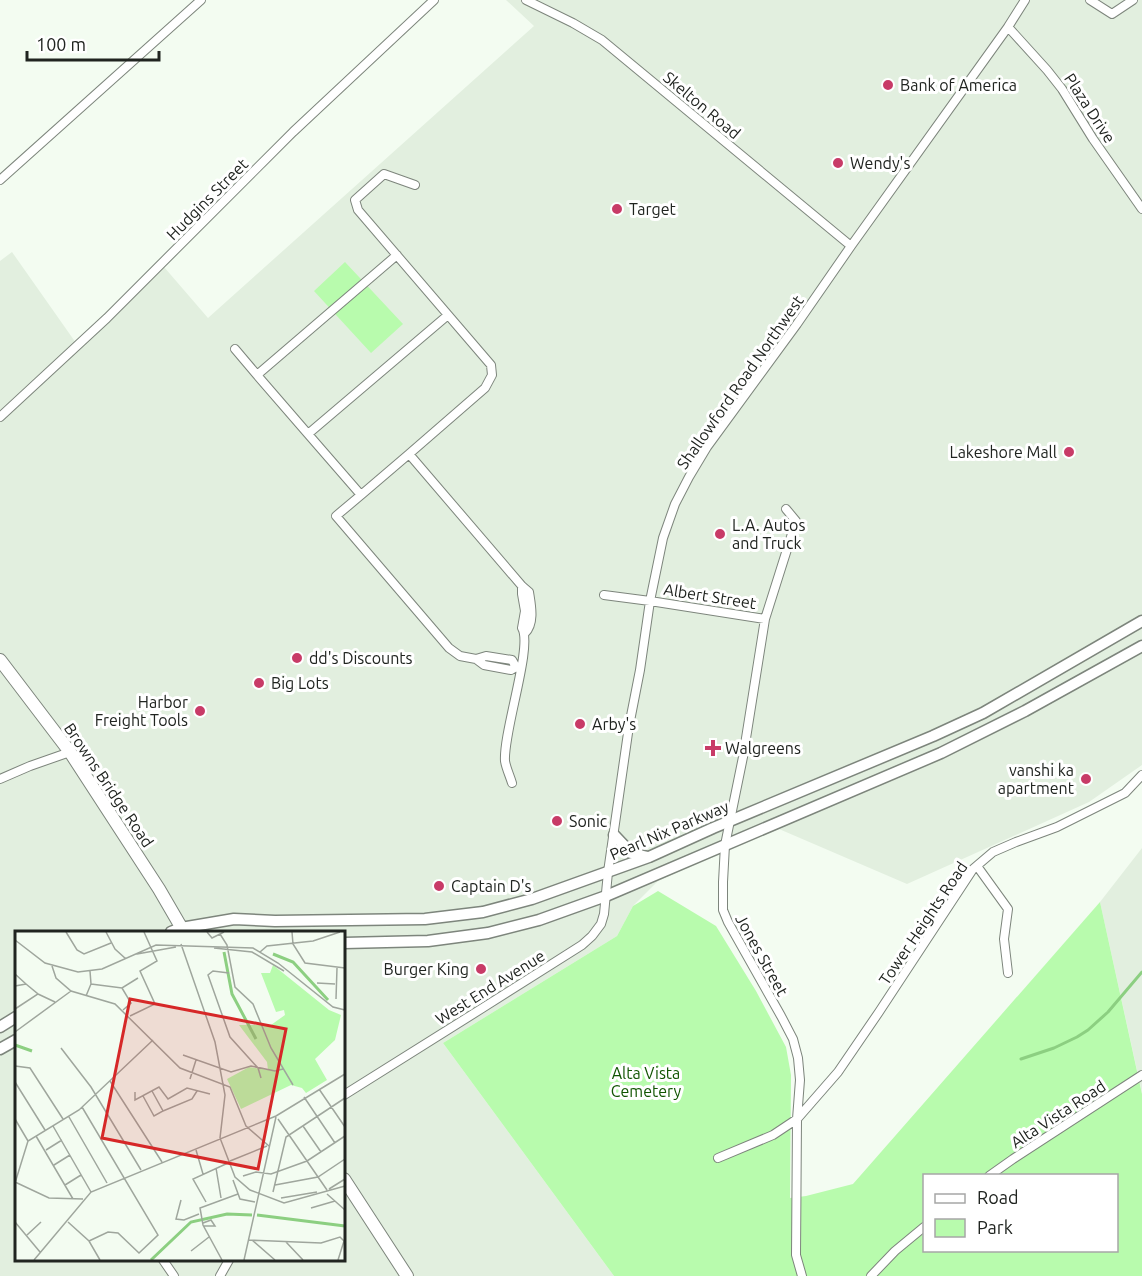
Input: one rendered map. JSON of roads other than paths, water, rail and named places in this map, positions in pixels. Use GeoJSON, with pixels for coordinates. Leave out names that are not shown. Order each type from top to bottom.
{"type":"FeatureCollection","features":[{"type":"Feature","properties":{"kind":"main road","name":"Pearl Nix Parkway"},"geometry":{"type":"LineString","coordinates":[[179,931],[234,919],[289,921],[425,919],[483,912],[532,899],[649,857],[933,736],[983,713],[1142,621]]}},
{"type":"Feature","properties":{"kind":"main road"},"geometry":{"type":"LineString","coordinates":[[345,943],[428,940],[488,933],[539,920],[606,896],[940,753],[1025,711],[1142,646]]}},
{"type":"Feature","properties":{"kind":"main road","name":"Browns Bridge Road"},"geometry":{"type":"LineString","coordinates":[[0,660],[70,752],[159,888],[179,931]]}},
{"type":"Feature","properties":{"kind":"main road"},"geometry":{"type":"LineString","coordinates":[[614,835],[631,853],[649,857]]}},
{"type":"Feature","properties":{"kind":"main road"},"geometry":{"type":"LineString","coordinates":[[0,1027],[15,1018]]}},
{"type":"Feature","properties":{"kind":"main road"},"geometry":{"type":"LineString","coordinates":[[0,1049],[15,1042]]}},
{"type":"Feature","properties":{"kind":"main road"},"geometry":{"type":"LineString","coordinates":[[345,1181],[407,1276]]}},
{"type":"Feature","properties":{"kind":"street"},"geometry":{"type":"LineString","coordinates":[[0,180],[201,0]]}},
{"type":"Feature","properties":{"kind":"street","name":"Hudgins Street"},"geometry":{"type":"LineString","coordinates":[[0,417],[107,318],[293,132],[434,0]]}},
{"type":"Feature","properties":{"kind":"street","name":"Skelton Road"},"geometry":{"type":"LineString","coordinates":[[526,0],[602,40],[851,246]]}},
{"type":"Feature","properties":{"kind":"street","name":"Shallowford Road Northwest"},"geometry":{"type":"LineString","coordinates":[[608,872],[650,601],[663,538],[675,504],[707,447],[797,324],[1025,0]]}},
{"type":"Feature","properties":{"kind":"street"},"geometry":{"type":"LineString","coordinates":[[1090,0],[1112,14],[1133,0]]}},
{"type":"Feature","properties":{"kind":"street","name":"Plaza Drive"},"geometry":{"type":"LineString","coordinates":[[1008,27],[1047,69],[1062,89],[1142,209]]}},
{"type":"Feature","properties":{"kind":"street"},"geometry":{"type":"LineString","coordinates":[[415,185],[384,174],[355,200],[358,210],[491,365],[492,375],[485,388],[336,516],[449,648],[460,656],[476,659],[484,665],[511,670],[519,668]]}},
{"type":"Feature","properties":{"kind":"street"},"geometry":{"type":"LineString","coordinates":[[257,375],[397,255]]}},
{"type":"Feature","properties":{"kind":"street"},"geometry":{"type":"LineString","coordinates":[[308,434],[448,315]]}},
{"type":"Feature","properties":{"kind":"street"},"geometry":{"type":"LineString","coordinates":[[235,349],[361,495]]}},
{"type":"Feature","properties":{"kind":"street"},"geometry":{"type":"LineString","coordinates":[[409,454],[529,592],[529,629],[525,633],[506,748],[505,762],[512,783]]}},
{"type":"Feature","properties":{"kind":"street","name":"Jones Street"},"geometry":{"type":"LineString","coordinates":[[786,509],[796,521],[765,619],[726,845],[723,910],[781,1016],[798,1058],[800,1080],[797,1119],[796,1255],[802,1276]]}},
{"type":"Feature","properties":{"kind":"street","name":"Albert Street"},"geometry":{"type":"LineString","coordinates":[[604,595],[765,619]]}},
{"type":"Feature","properties":{"kind":"street"},"geometry":{"type":"LineString","coordinates":[[476,659],[486,656],[512,660],[519,668]]}},
{"type":"Feature","properties":{"kind":"street"},"geometry":{"type":"LineString","coordinates":[[497,668],[498,658]]}},
{"type":"Feature","properties":{"kind":"street"},"geometry":{"type":"LineString","coordinates":[[0,779],[70,752]]}},
{"type":"Feature","properties":{"kind":"street","name":"Tower Heights Road"},"geometry":{"type":"LineString","coordinates":[[718,1158],[773,1135],[797,1119],[838,1072],[973,869],[993,852],[1057,827],[1125,793],[1142,775]]}},
{"type":"Feature","properties":{"kind":"street"},"geometry":{"type":"LineString","coordinates":[[977,866],[1008,909],[1004,939],[1008,973]]}},
{"type":"Feature","properties":{"kind":"street","name":"West End Avenue"},"geometry":{"type":"LineString","coordinates":[[345,1094],[582,945],[601,924],[608,872]]}},
{"type":"Feature","properties":{"kind":"street","name":"Alta Vista Road"},"geometry":{"type":"LineString","coordinates":[[992,1174],[1142,1075]]}},
{"type":"Feature","properties":{"kind":"street"},"geometry":{"type":"LineString","coordinates":[[871,1276],[895,1251],[923,1228]]}},
{"type":"Feature","properties":{"kind":"street"},"geometry":{"type":"LineString","coordinates":[[164,1261],[174,1276]]}},
{"type":"Feature","properties":{"kind":"street"},"geometry":{"type":"LineString","coordinates":[[220,1276],[228,1261]]}},
{"type":"Feature","properties":{"kind":"waterway"},"geometry":{"type":"LineString","coordinates":[[1021,1059],[1054,1048],[1088,1030],[1108,1012],[1142,972]]}},
{"type":"Feature","properties":{"kind":"place","name":"Bank of America"},"geometry":{"type":"Point","coordinates":[888,85]}},
{"type":"Feature","properties":{"kind":"place","name":"Wendy's"},"geometry":{"type":"Point","coordinates":[838,163]}},
{"type":"Feature","properties":{"kind":"place","name":"Target"},"geometry":{"type":"Point","coordinates":[617,209]}},
{"type":"Feature","properties":{"kind":"place","name":"Lakeshore Mall"},"geometry":{"type":"Point","coordinates":[1069,452]}},
{"type":"Feature","properties":{"kind":"place","name":"L.A. Autos and Truck"},"geometry":{"type":"Point","coordinates":[720,534]}},
{"type":"Feature","properties":{"kind":"place","name":"dd's Discounts"},"geometry":{"type":"Point","coordinates":[297,658]}},
{"type":"Feature","properties":{"kind":"place","name":"Big Lots"},"geometry":{"type":"Point","coordinates":[259,683]}},
{"type":"Feature","properties":{"kind":"place","name":"Harbor Freight Tools"},"geometry":{"type":"Point","coordinates":[200,711]}},
{"type":"Feature","properties":{"kind":"place","name":"Arby's"},"geometry":{"type":"Point","coordinates":[580,724]}},
{"type":"Feature","properties":{"kind":"place","name":"Walgreens"},"geometry":{"type":"Point","coordinates":[713,748]}},
{"type":"Feature","properties":{"kind":"place","name":"vanshi ka apartment"},"geometry":{"type":"Point","coordinates":[1086,779]}},
{"type":"Feature","properties":{"kind":"place","name":"Sonic"},"geometry":{"type":"Point","coordinates":[557,821]}},
{"type":"Feature","properties":{"kind":"place","name":"Captain D's"},"geometry":{"type":"Point","coordinates":[439,886]}},
{"type":"Feature","properties":{"kind":"place","name":"Burger King"},"geometry":{"type":"Point","coordinates":[481,969]}},
{"type":"Feature","properties":{"kind":"park label","name":"Alta Vista Cemetery"},"geometry":{"type":"Point","coordinates":[646,1082]}}]}
